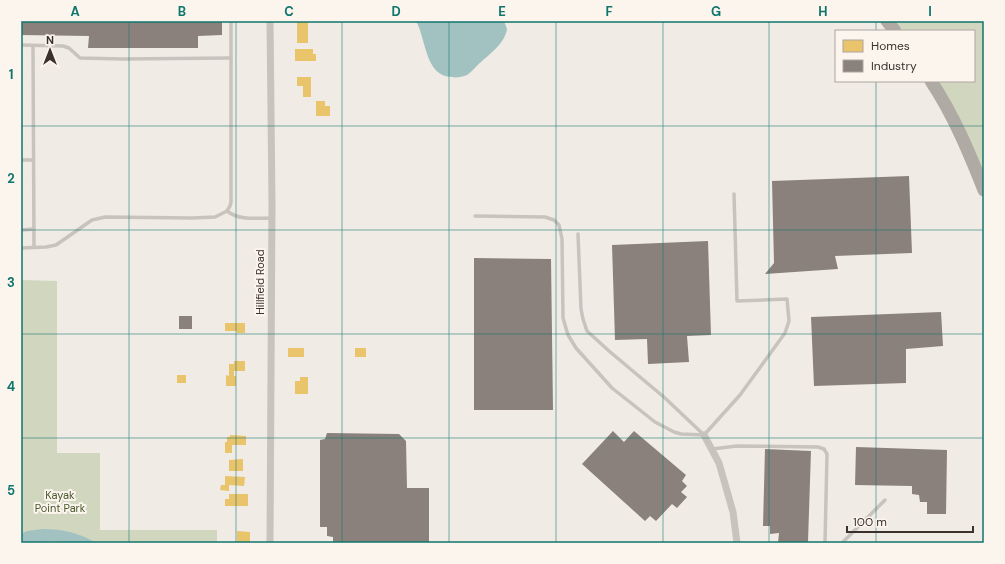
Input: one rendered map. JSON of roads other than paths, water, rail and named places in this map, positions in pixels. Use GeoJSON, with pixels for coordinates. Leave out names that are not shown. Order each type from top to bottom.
{"type":"FeatureCollection","features":[{"type":"Feature","properties":{"kind":"highway"},"geometry":{"type":"LineString","coordinates":[[887,21],[894,30]]}},
{"type":"Feature","properties":{"kind":"highway"},"geometry":{"type":"LineString","coordinates":[[932,82],[941,96],[967,145],[984,190]]}},
{"type":"Feature","properties":{"kind":"street","name":"Hillfield Road"},"geometry":{"type":"LineString","coordinates":[[270,21],[272,218],[270,543]]}},
{"type":"Feature","properties":{"kind":"street"},"geometry":{"type":"LineString","coordinates":[[704,435],[719,463],[731,505],[737,543]]}},
{"type":"Feature","properties":{"kind":"lane"},"geometry":{"type":"LineString","coordinates":[[21,248],[56,245],[92,220],[106,217],[215,217],[227,211],[231,202],[231,21]]}},
{"type":"Feature","properties":{"kind":"lane"},"geometry":{"type":"LineString","coordinates":[[21,46],[63,46],[69,48],[80,58],[231,58]]}},
{"type":"Feature","properties":{"kind":"lane"},"geometry":{"type":"LineString","coordinates":[[33,46],[34,247]]}},
{"type":"Feature","properties":{"kind":"lane"},"geometry":{"type":"LineString","coordinates":[[21,160],[33,160]]}},
{"type":"Feature","properties":{"kind":"lane"},"geometry":{"type":"LineString","coordinates":[[704,435],[740,395],[785,334],[789,321],[787,299],[738,301],[734,194]]}},
{"type":"Feature","properties":{"kind":"lane"},"geometry":{"type":"LineString","coordinates":[[227,211],[238,217],[272,218]]}},
{"type":"Feature","properties":{"kind":"lane"},"geometry":{"type":"LineString","coordinates":[[475,216],[545,217],[554,220],[559,225],[562,239],[563,318],[568,335],[576,348],[612,388],[655,422],[681,434],[704,435]]}},
{"type":"Feature","properties":{"kind":"lane"},"geometry":{"type":"LineString","coordinates":[[21,230],[34,229]]}},
{"type":"Feature","properties":{"kind":"lane"},"geometry":{"type":"LineString","coordinates":[[578,234],[582,319],[587,331],[665,398],[704,435]]}},
{"type":"Feature","properties":{"kind":"lane"},"geometry":{"type":"LineString","coordinates":[[712,449],[737,446],[818,447],[824,449],[827,454],[825,543]]}},
{"type":"Feature","properties":{"kind":"lane"},"geometry":{"type":"LineString","coordinates":[[842,543],[885,500]]}},
{"type":"Feature","properties":{"kind":"water"},"geometry":{"type":"Polygon","coordinates":[[[416,21],[504,21],[507,29],[503,39],[493,52],[471,72],[467,75],[454,77],[443,75],[436,71],[431,64],[416,21]]]}},
{"type":"Feature","properties":{"kind":"water"},"geometry":{"type":"Polygon","coordinates":[[[43,529],[71,532],[96,543],[66,543],[56,541],[21,543],[21,534],[27,531],[43,529]]]}},
{"type":"Feature","properties":{"kind":"park label","name":"Kayak Point Park"},"geometry":{"type":"Point","coordinates":[60,501]}}]}
